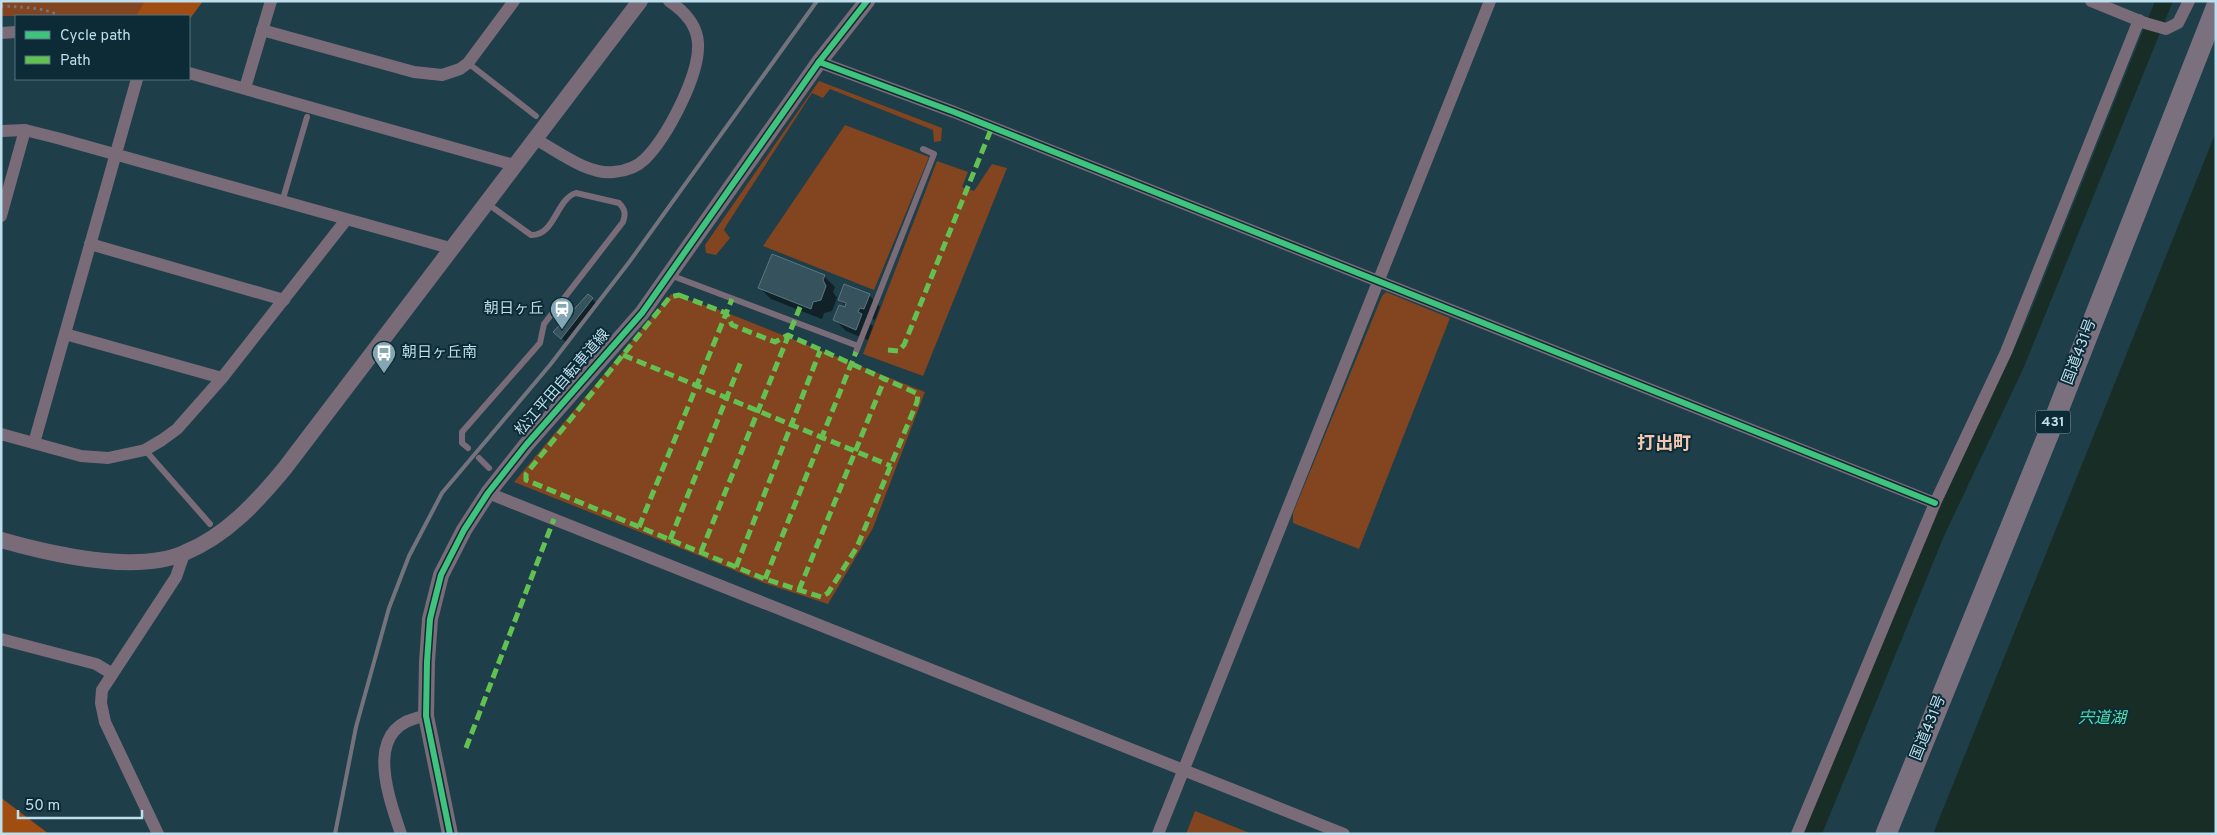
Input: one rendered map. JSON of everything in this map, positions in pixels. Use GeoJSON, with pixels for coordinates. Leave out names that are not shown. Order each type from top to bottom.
{"type":"FeatureCollection","features":[{"type":"Feature","properties":{"kind":"highway","name":"国道431号"},"geometry":{"type":"LineString","coordinates":[[1886,834],[2058,409],[2216,8]]}},
{"type":"Feature","properties":{"kind":"street"},"geometry":{"type":"LineString","coordinates":[[245,88],[271,1]]}},
{"type":"Feature","properties":{"kind":"street"},"geometry":{"type":"LineString","coordinates":[[1,540],[46,553],[115,562],[159,559],[184,554],[226,528],[264,493],[640,1]]}},
{"type":"Feature","properties":{"kind":"street"},"geometry":{"type":"LineString","coordinates":[[535,138],[600,172],[629,169],[645,159],[675,117],[696,65],[698,43],[694,26],[679,8],[669,1]]}},
{"type":"Feature","properties":{"kind":"street","name":"松江平田自転車道線"},"geometry":{"type":"LineString","coordinates":[[450,834],[426,716],[430,619],[441,575],[464,530],[488,493],[526,445],[642,313],[819,62],[867,1]]}},
{"type":"Feature","properties":{"kind":"street"},"geometry":{"type":"LineString","coordinates":[[1158,834],[1490,1]]}},
{"type":"Feature","properties":{"kind":"street"},"geometry":{"type":"LineString","coordinates":[[2092,1],[2142,22],[2166,29],[2178,23],[2189,1]]}},
{"type":"Feature","properties":{"kind":"street"},"geometry":{"type":"LineString","coordinates":[[262,30],[414,72],[442,74],[460,69],[468,63],[509,3]]}},
{"type":"Feature","properties":{"kind":"street"},"geometry":{"type":"LineString","coordinates":[[1797,834],[1935,503],[2006,352],[2142,22]]}},
{"type":"Feature","properties":{"kind":"street"},"geometry":{"type":"LineString","coordinates":[[1,33],[15,32]]}},
{"type":"Feature","properties":{"kind":"street"},"geometry":{"type":"LineString","coordinates":[[819,62],[954,112],[1935,503]]}},
{"type":"Feature","properties":{"kind":"street"},"geometry":{"type":"LineString","coordinates":[[190,73],[514,165]]}},
{"type":"Feature","properties":{"kind":"street"},"geometry":{"type":"LineString","coordinates":[[34,442],[136,80]]}},
{"type":"Feature","properties":{"kind":"street"},"geometry":{"type":"LineString","coordinates":[[1,216],[25,130]]}},
{"type":"Feature","properties":{"kind":"street"},"geometry":{"type":"LineString","coordinates":[[1,131],[25,130],[450,248]]}},
{"type":"Feature","properties":{"kind":"street"},"geometry":{"type":"LineString","coordinates":[[1,434],[81,456],[108,458],[145,450],[176,429],[222,378],[346,220]]}},
{"type":"Feature","properties":{"kind":"street"},"geometry":{"type":"LineString","coordinates":[[90,244],[284,300]]}},
{"type":"Feature","properties":{"kind":"street"},"geometry":{"type":"LineString","coordinates":[[65,334],[222,378]]}},
{"type":"Feature","properties":{"kind":"street"},"geometry":{"type":"LineString","coordinates":[[488,493],[1344,834]]}},
{"type":"Feature","properties":{"kind":"street"},"geometry":{"type":"LineString","coordinates":[[158,834],[105,722],[101,704],[102,690],[111,673],[176,577],[184,554]]}},
{"type":"Feature","properties":{"kind":"street"},"geometry":{"type":"LineString","coordinates":[[1,639],[96,664],[111,673]]}},
{"type":"Feature","properties":{"kind":"street"},"geometry":{"type":"LineString","coordinates":[[401,834],[384,780],[388,738],[396,727],[416,718],[426,716]]}},
{"type":"Feature","properties":{"kind":"lane"},"geometry":{"type":"LineString","coordinates":[[468,63],[536,116]]}},
{"type":"Feature","properties":{"kind":"lane"},"geometry":{"type":"LineString","coordinates":[[282,202],[307,117]]}},
{"type":"Feature","properties":{"kind":"lane"},"geometry":{"type":"LineString","coordinates":[[669,275],[857,349],[934,154],[923,149]]}},
{"type":"Feature","properties":{"kind":"lane"},"geometry":{"type":"LineString","coordinates":[[468,448],[462,443],[462,432],[540,343],[544,324],[623,222],[625,216],[619,202],[576,193],[569,197],[545,230],[536,235],[531,235],[486,202]]}},
{"type":"Feature","properties":{"kind":"lane"},"geometry":{"type":"LineString","coordinates":[[145,450],[210,524]]}},
{"type":"Feature","properties":{"kind":"lane"},"geometry":{"type":"LineString","coordinates":[[479,458],[489,468]]}},
{"type":"Feature","properties":{"kind":"path"},"geometry":{"type":"LineString","coordinates":[[1,6],[31,9],[57,15]]}},
{"type":"Feature","properties":{"kind":"shaded area"},"geometry":{"type":"Polygon","coordinates":[[[1,1],[166,1],[166,15],[1,16],[1,1]]]}},
{"type":"Feature","properties":{"kind":"shaded area"},"geometry":{"type":"Polygon","coordinates":[[[145,1],[203,1],[190,19],[190,15],[137,15],[145,1]]]}},
{"type":"Feature","properties":{"kind":"shaded area"},"geometry":{"type":"Polygon","coordinates":[[[819,81],[942,128],[941,141],[934,142],[933,130],[830,89],[823,98],[812,93],[726,226],[724,230],[730,238],[716,255],[706,253],[705,245],[819,81]]]}},
{"type":"Feature","properties":{"kind":"shaded area"},"geometry":{"type":"Polygon","coordinates":[[[845,125],[929,157],[874,290],[763,246],[845,125]]]}},
{"type":"Feature","properties":{"kind":"shaded area"},"geometry":{"type":"Polygon","coordinates":[[[937,161],[968,172],[962,187],[974,191],[992,164],[1007,168],[923,376],[863,354],[937,161]]]}},
{"type":"Feature","properties":{"kind":"shaded area"},"geometry":{"type":"Polygon","coordinates":[[[1386,292],[1450,318],[1359,549],[1293,523],[1293,513],[1382,296],[1386,292]]]}},
{"type":"Feature","properties":{"kind":"shaded area"},"geometry":{"type":"Polygon","coordinates":[[[671,294],[725,312],[925,392],[873,528],[828,604],[764,583],[514,482],[671,294]]]}},
{"type":"Feature","properties":{"kind":"shaded area"},"geometry":{"type":"Polygon","coordinates":[[[1,797],[4,800],[49,834],[1,834],[1,797]]]}},
{"type":"Feature","properties":{"kind":"shaded area"},"geometry":{"type":"Polygon","coordinates":[[[1195,811],[1252,834],[1186,834],[1195,811]]]}},
{"type":"Feature","properties":{"kind":"water"},"geometry":{"type":"Polygon","coordinates":[[[2155,1],[2173,1],[2023,369],[1944,536],[1822,834],[1803,834],[1916,554],[2026,323],[2155,1]]]}},
{"type":"Feature","properties":{"kind":"water","name":"宍道湖"},"geometry":{"type":"Polygon","coordinates":[[[2216,132],[2216,834],[1933,834],[2216,132]]]}},
{"type":"Feature","properties":{"kind":"building"},"geometry":{"type":"Polygon","coordinates":[[[772,254],[825,275],[823,280],[826,286],[821,300],[813,302],[811,309],[758,288],[772,254]]]}},
{"type":"Feature","properties":{"kind":"building"},"geometry":{"type":"Polygon","coordinates":[[[844,284],[870,294],[864,309],[860,308],[858,312],[862,314],[856,330],[833,320],[839,305],[845,307],[846,303],[838,300],[844,284]]]}},
{"type":"Feature","properties":{"kind":"building"},"geometry":{"type":"Polygon","coordinates":[[[588,294],[593,298],[561,339],[553,332],[588,294]]]}},
{"type":"Feature","properties":{"kind":"railway"},"geometry":{"type":"LineString","coordinates":[[335,834],[356,727],[389,608],[409,556],[442,493],[550,365],[630,261],[817,1]]}},
{"type":"Feature","properties":{"kind":"marked path"},"geometry":{"type":"LineString","coordinates":[[888,350],[898,351],[904,345],[992,127]]}},
{"type":"Feature","properties":{"kind":"marked path"},"geometry":{"type":"LineString","coordinates":[[679,295],[726,313],[732,325],[775,342],[788,335],[918,394],[917,402],[857,547],[828,593],[821,597],[765,579],[526,480],[526,474],[670,297],[679,295]]}},
{"type":"Feature","properties":{"kind":"marked path"},"geometry":{"type":"LineString","coordinates":[[639,527],[732,299]]}},
{"type":"Feature","properties":{"kind":"marked path"},"geometry":{"type":"LineString","coordinates":[[701,552],[800,307]]}},
{"type":"Feature","properties":{"kind":"marked path"},"geometry":{"type":"LineString","coordinates":[[736,567],[820,351]]}},
{"type":"Feature","properties":{"kind":"marked path"},"geometry":{"type":"LineString","coordinates":[[765,579],[856,352]]}},
{"type":"Feature","properties":{"kind":"marked path"},"geometry":{"type":"LineString","coordinates":[[623,355],[891,466]]}},
{"type":"Feature","properties":{"kind":"marked path"},"geometry":{"type":"LineString","coordinates":[[670,540],[742,359]]}},
{"type":"Feature","properties":{"kind":"marked path"},"geometry":{"type":"LineString","coordinates":[[799,590],[885,378]]}},
{"type":"Feature","properties":{"kind":"marked path"},"geometry":{"type":"LineString","coordinates":[[466,748],[554,519]]}},
{"type":"Feature","properties":{"kind":"cycle path"},"geometry":{"type":"LineString","coordinates":[[450,834],[426,716],[430,619],[441,575],[464,530],[488,493],[526,445],[642,313],[819,62],[867,1]]}},
{"type":"Feature","properties":{"kind":"cycle path"},"geometry":{"type":"LineString","coordinates":[[819,62],[954,112],[1935,503]]}},
{"type":"Feature","properties":{"kind":"place","name":"朝日ヶ丘"},"geometry":{"type":"Point","coordinates":[562,330]}},
{"type":"Feature","properties":{"kind":"place","name":"朝日ヶ丘南"},"geometry":{"type":"Point","coordinates":[384,374]}},
{"type":"Feature","properties":{"kind":"district","name":"打出町"},"geometry":{"type":"Point","coordinates":[1664,444]}}]}
